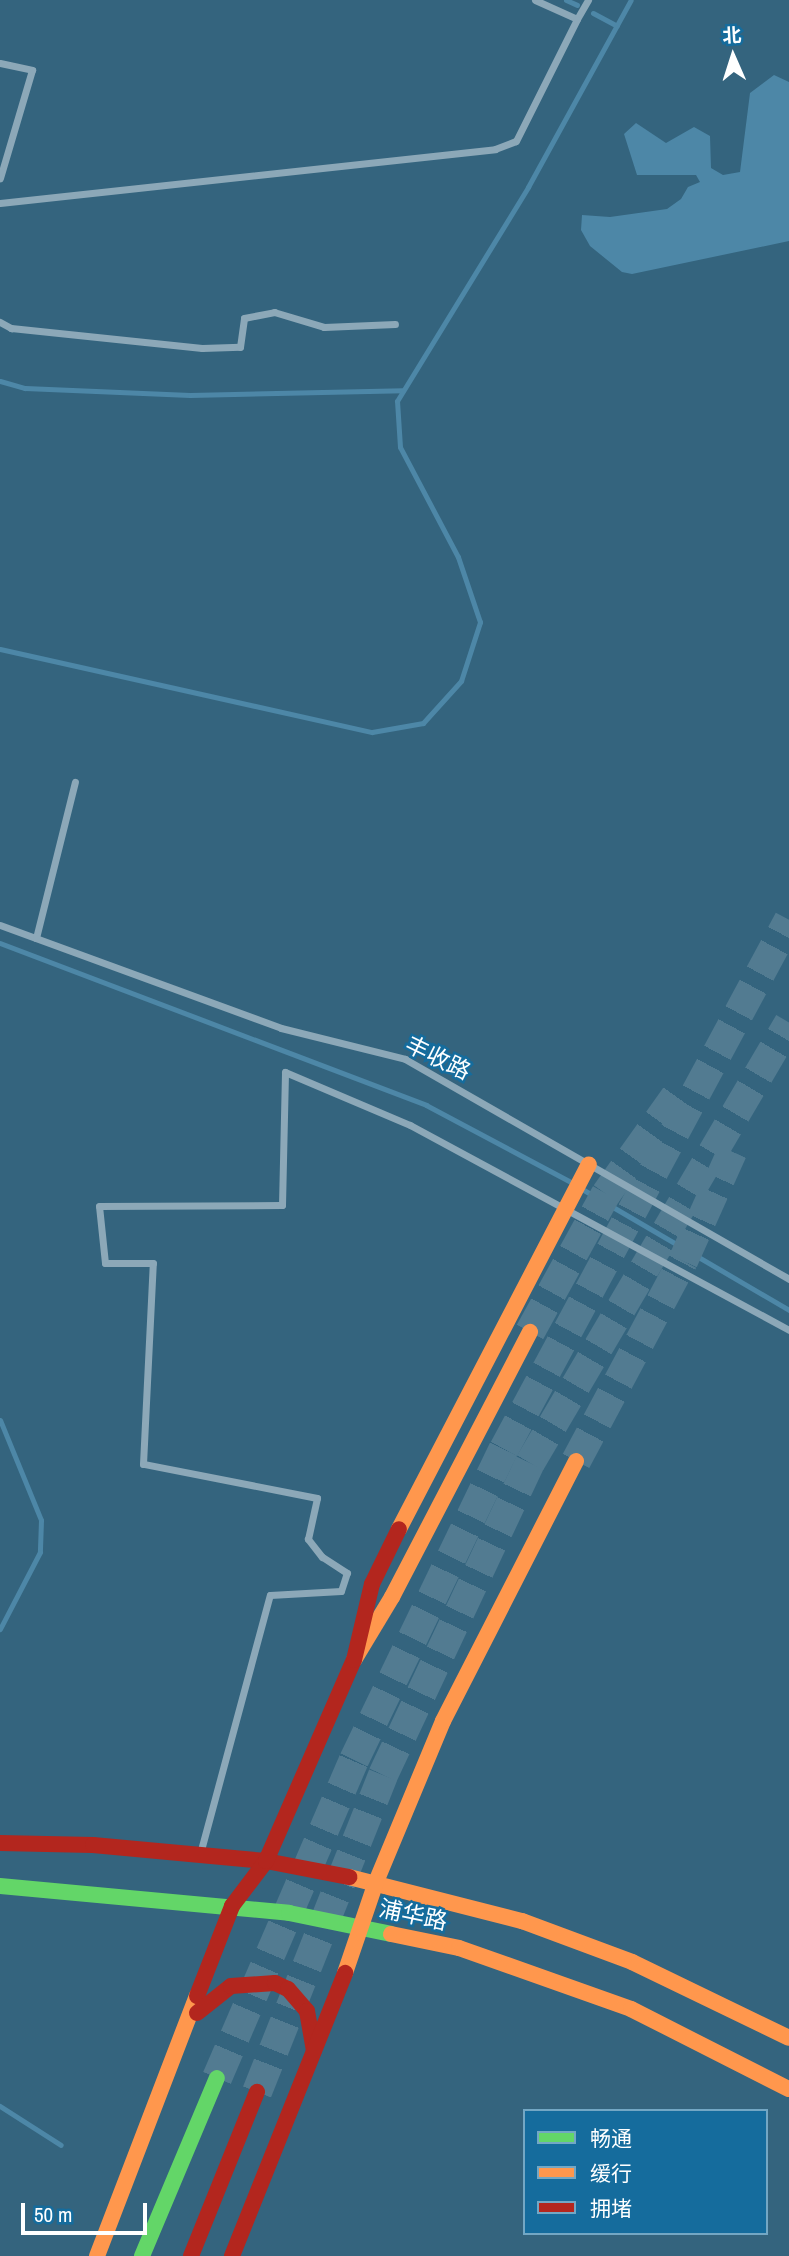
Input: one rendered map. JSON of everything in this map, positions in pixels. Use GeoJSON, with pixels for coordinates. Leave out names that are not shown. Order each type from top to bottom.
{"type":"FeatureCollection","features":[{"type":"Feature","properties":{"kind":"main road"},"geometry":{"type":"LineString","coordinates":[[354,1660],[372,1584],[483,1361],[589,1164]]}},
{"type":"Feature","properties":{"kind":"main road"},"geometry":{"type":"LineString","coordinates":[[97,2256],[190,2023],[232,1906],[266,1861],[354,1660],[391,1597],[530,1332]]}},
{"type":"Feature","properties":{"kind":"main road"},"geometry":{"type":"LineString","coordinates":[[232,2256],[364,1927],[376,1882],[443,1721],[576,1461]]}},
{"type":"Feature","properties":{"kind":"main road","name":"浦华路"},"geometry":{"type":"LineString","coordinates":[[0,1843],[200,1854],[266,1861],[376,1882],[522,1921],[608,1953],[719,2001],[789,2038]]}},
{"type":"Feature","properties":{"kind":"main road","name":"浦华路"},"geometry":{"type":"LineString","coordinates":[[0,1886],[232,1906],[364,1927],[459,1948],[559,1980],[698,2040],[789,2089]]}},
{"type":"Feature","properties":{"kind":"main road"},"geometry":{"type":"LineString","coordinates":[[190,2023],[203,2005],[231,1986],[275,1983],[288,1989],[307,2011],[314,2053]]}},
{"type":"Feature","properties":{"kind":"main road"},"geometry":{"type":"LineString","coordinates":[[142,2256],[217,2078]]}},
{"type":"Feature","properties":{"kind":"main road"},"geometry":{"type":"LineString","coordinates":[[191,2256],[257,2092]]}},
{"type":"Feature","properties":{"kind":"street"},"geometry":{"type":"LineString","coordinates":[[535,0],[577,19]]}},
{"type":"Feature","properties":{"kind":"street"},"geometry":{"type":"LineString","coordinates":[[0,203],[495,149],[516,141],[588,0]]}},
{"type":"Feature","properties":{"kind":"street"},"geometry":{"type":"LineString","coordinates":[[0,63],[32,70],[0,178]]}},
{"type":"Feature","properties":{"kind":"street"},"geometry":{"type":"LineString","coordinates":[[0,322],[11,328],[202,348],[240,347],[244,318],[274,312],[324,327],[395,324]]}},
{"type":"Feature","properties":{"kind":"street"},"geometry":{"type":"LineString","coordinates":[[36,939],[75,782]]}},
{"type":"Feature","properties":{"kind":"street","name":"丰收路"},"geometry":{"type":"LineString","coordinates":[[0,925],[281,1028],[405,1059],[789,1279]]}},
{"type":"Feature","properties":{"kind":"street"},"geometry":{"type":"LineString","coordinates":[[200,1854],[270,1595],[341,1591],[347,1573],[322,1557],[308,1539],[317,1498],[143,1464],[153,1263],[105,1263],[99,1206],[282,1205],[285,1072],[410,1125],[789,1330]]}},
{"type":"Feature","properties":{"kind":"water"},"geometry":{"type":"Polygon","coordinates":[[[774,75],[789,82],[789,241],[632,274],[622,272],[590,246],[581,230],[582,215],[610,217],[667,209],[681,199],[688,187],[700,182],[696,175],[637,175],[624,134],[636,123],[666,143],[694,127],[710,136],[711,168],[723,175],[740,172],[750,93],[774,75]]]}},
{"type":"Feature","properties":{"kind":"waterway"},"geometry":{"type":"LineString","coordinates":[[566,0],[577,5]]}},
{"type":"Feature","properties":{"kind":"waterway"},"geometry":{"type":"LineString","coordinates":[[0,649],[372,732],[423,723],[461,681],[480,622],[458,557],[400,447],[397,401],[528,187],[631,0]]}},
{"type":"Feature","properties":{"kind":"waterway"},"geometry":{"type":"LineString","coordinates":[[593,13],[617,26]]}},
{"type":"Feature","properties":{"kind":"waterway"},"geometry":{"type":"LineString","coordinates":[[0,381],[25,388],[190,395],[403,390]]}},
{"type":"Feature","properties":{"kind":"waterway"},"geometry":{"type":"LineString","coordinates":[[0,943],[426,1105],[571,1182]]}},
{"type":"Feature","properties":{"kind":"waterway"},"geometry":{"type":"LineString","coordinates":[[582,1189],[789,1310]]}},
{"type":"Feature","properties":{"kind":"waterway"},"geometry":{"type":"LineString","coordinates":[[0,1420],[41,1520],[40,1552],[0,1629]]}},
{"type":"Feature","properties":{"kind":"waterway"},"geometry":{"type":"LineString","coordinates":[[0,2106],[61,2145]]}},
{"type":"Feature","properties":{"kind":"tunnel"},"geometry":{"type":"LineString","coordinates":[[217,2078],[354,1760],[504,1449],[789,920]]}},
{"type":"Feature","properties":{"kind":"tunnel"},"geometry":{"type":"LineString","coordinates":[[257,2092],[383,1775],[530,1463],[789,1023]]}},
{"type":"Feature","properties":{"kind":"tunnel"},"geometry":{"type":"LineString","coordinates":[[530,1332],[606,1194],[678,1093]]}},
{"type":"Feature","properties":{"kind":"tunnel"},"geometry":{"type":"LineString","coordinates":[[576,1461],[683,1261],[732,1152]]}},
{"type":"Feature","properties":{"kind":"traffic: fast"},"geometry":{"type":"LineString","coordinates":[[0,1886],[289,1913],[391,1934]]}},
{"type":"Feature","properties":{"kind":"traffic: fast"},"geometry":{"type":"LineString","coordinates":[[142,2256],[217,2078]]}},
{"type":"Feature","properties":{"kind":"traffic: slow"},"geometry":{"type":"LineString","coordinates":[[399,1529],[589,1164]]}},
{"type":"Feature","properties":{"kind":"traffic: slow"},"geometry":{"type":"LineString","coordinates":[[354,1660],[392,1597],[530,1332]]}},
{"type":"Feature","properties":{"kind":"traffic: slow"},"geometry":{"type":"LineString","coordinates":[[376,1882],[443,1721],[576,1461]]}},
{"type":"Feature","properties":{"kind":"traffic: slow"},"geometry":{"type":"LineString","coordinates":[[349,1877],[522,1921],[632,1962],[789,2038]]}},
{"type":"Feature","properties":{"kind":"traffic: slow"},"geometry":{"type":"LineString","coordinates":[[345,1973],[376,1882]]}},
{"type":"Feature","properties":{"kind":"traffic: slow"},"geometry":{"type":"LineString","coordinates":[[391,1934],[459,1948],[631,2009],[789,2089]]}},
{"type":"Feature","properties":{"kind":"traffic: slow"},"geometry":{"type":"LineString","coordinates":[[97,2256],[197,1996]]}},
{"type":"Feature","properties":{"kind":"traffic: jam"},"geometry":{"type":"LineString","coordinates":[[197,1996],[232,1906],[266,1861],[354,1660],[372,1584],[399,1529]]}},
{"type":"Feature","properties":{"kind":"traffic: jam"},"geometry":{"type":"LineString","coordinates":[[0,1843],[93,1845],[266,1861],[349,1877]]}},
{"type":"Feature","properties":{"kind":"traffic: jam"},"geometry":{"type":"LineString","coordinates":[[232,2256],[345,1973]]}},
{"type":"Feature","properties":{"kind":"traffic: jam"},"geometry":{"type":"LineString","coordinates":[[197,2013],[231,1986],[275,1983],[288,1989],[307,2011],[314,2050]]}},
{"type":"Feature","properties":{"kind":"traffic: jam"},"geometry":{"type":"LineString","coordinates":[[191,2256],[257,2092]]}}]}
